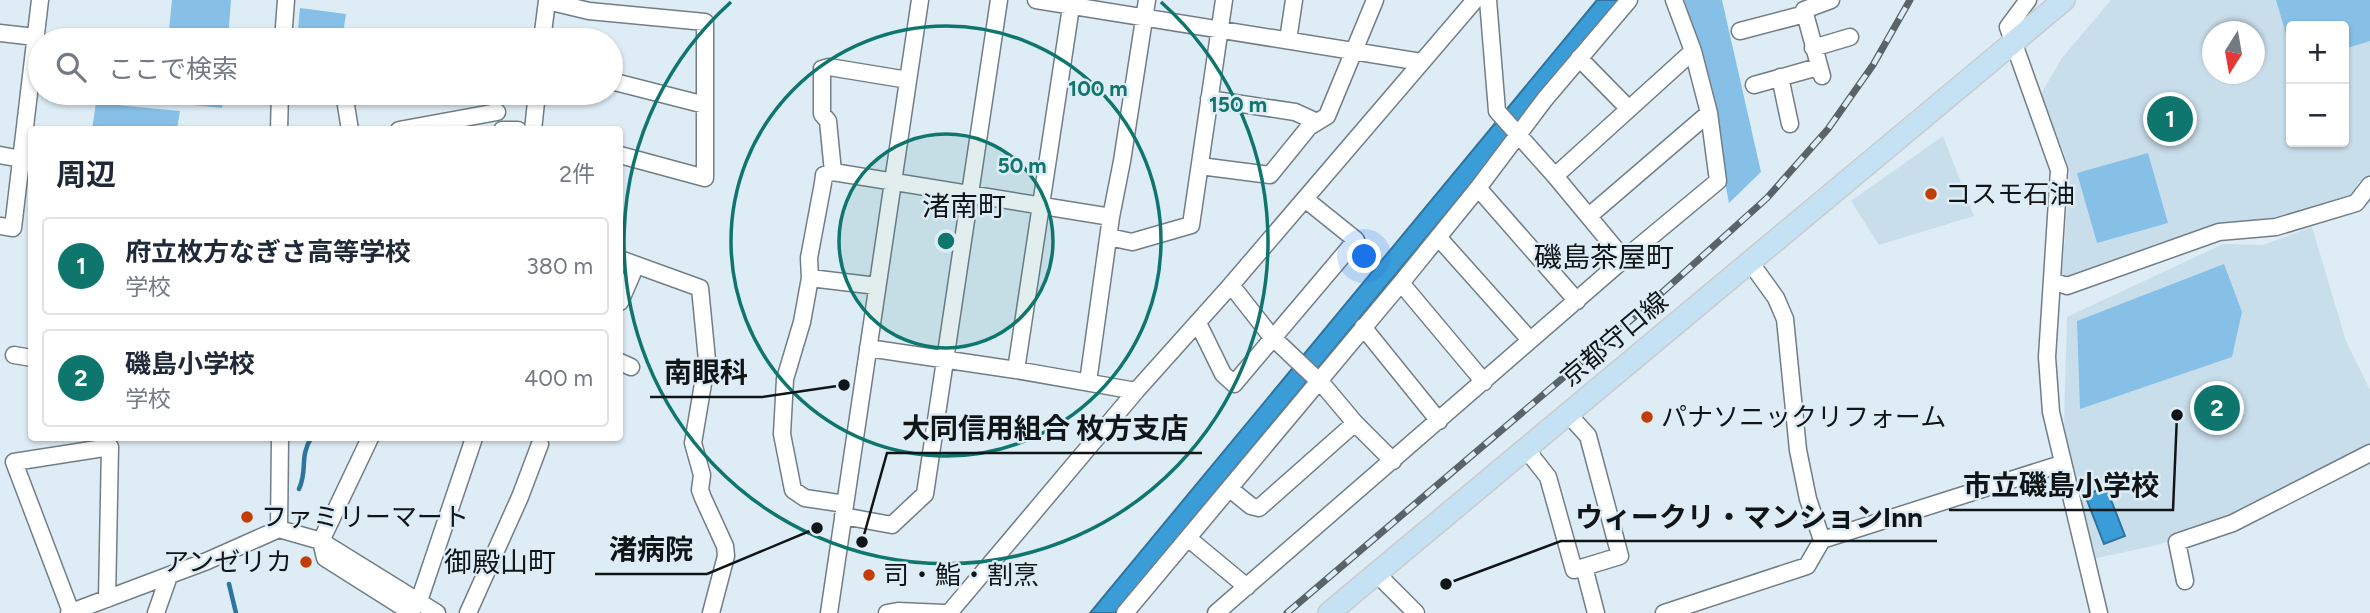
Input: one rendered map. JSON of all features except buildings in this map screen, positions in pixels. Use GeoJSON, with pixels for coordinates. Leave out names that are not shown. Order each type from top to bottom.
{"type":"FeatureCollection","features":[{"type":"Feature","properties":{"kind":"main road","name":"京都守口線"},"geometry":{"type":"LineString","coordinates":[[1329,613],[2064,0]]}},
{"type":"Feature","properties":{"kind":"street"},"geometry":{"type":"LineString","coordinates":[[36,28],[40,0]]}},
{"type":"Feature","properties":{"kind":"street"},"geometry":{"type":"LineString","coordinates":[[285,28],[286,0]]}},
{"type":"Feature","properties":{"kind":"street"},"geometry":{"type":"LineString","coordinates":[[829,613],[920,0]]}},
{"type":"Feature","properties":{"kind":"street"},"geometry":{"type":"LineString","coordinates":[[999,0],[968,193],[925,494],[892,524],[805,498],[793,490],[782,434],[785,379],[802,322],[810,278],[809,258],[824,175],[833,172],[894,181],[968,193],[1041,205],[1111,217]]}},
{"type":"Feature","properties":{"kind":"street"},"geometry":{"type":"LineString","coordinates":[[1036,0],[1071,3],[1144,19],[1421,62]]}},
{"type":"Feature","properties":{"kind":"street"},"geometry":{"type":"LineString","coordinates":[[1088,382],[1111,217],[1147,0]]}},
{"type":"Feature","properties":{"kind":"street"},"geometry":{"type":"LineString","coordinates":[[1109,237],[1132,242],[1191,225],[1224,0]]}},
{"type":"Feature","properties":{"kind":"street"},"geometry":{"type":"LineString","coordinates":[[1288,40],[1294,0]]}},
{"type":"Feature","properties":{"kind":"street"},"geometry":{"type":"LineString","coordinates":[[1200,166],[1270,175],[1310,127],[1326,116],[1374,0]]}},
{"type":"Feature","properties":{"kind":"street"},"geometry":{"type":"LineString","coordinates":[[949,613],[1136,391],[1305,200],[1475,0]]}},
{"type":"Feature","properties":{"kind":"street"},"geometry":{"type":"LineString","coordinates":[[1488,0],[1497,111],[1624,260]]}},
{"type":"Feature","properties":{"kind":"street"},"geometry":{"type":"LineString","coordinates":[[1125,613],[1230,489],[1316,379],[1401,283],[1579,58],[1629,0]]}},
{"type":"Feature","properties":{"kind":"street"},"geometry":{"type":"LineString","coordinates":[[1216,613],[1530,340],[1718,181],[1709,113],[1693,51],[1674,0]]}},
{"type":"Feature","properties":{"kind":"street"},"geometry":{"type":"LineString","coordinates":[[1754,85],[1820,72],[1804,10],[1831,0]]}},
{"type":"Feature","properties":{"kind":"street"},"geometry":{"type":"LineString","coordinates":[[2028,0],[2007,27],[2059,170],[2048,357],[2050,412],[2099,613]]}},
{"type":"Feature","properties":{"kind":"street"},"geometry":{"type":"LineString","coordinates":[[544,28],[547,1],[589,11],[705,22],[705,178],[623,156]]}},
{"type":"Feature","properties":{"kind":"street"},"geometry":{"type":"LineString","coordinates":[[1016,370],[1071,3]]}},
{"type":"Feature","properties":{"kind":"street"},"geometry":{"type":"LineString","coordinates":[[1740,31],[1805,13]]}},
{"type":"Feature","properties":{"kind":"street"},"geometry":{"type":"LineString","coordinates":[[0,33],[28,36]]}},
{"type":"Feature","properties":{"kind":"street"},"geometry":{"type":"LineString","coordinates":[[1813,48],[1850,37]]}},
{"type":"Feature","properties":{"kind":"street"},"geometry":{"type":"LineString","coordinates":[[1555,176],[1693,51]]}},
{"type":"Feature","properties":{"kind":"street"},"geometry":{"type":"LineString","coordinates":[[1579,58],[1629,109]]}},
{"type":"Feature","properties":{"kind":"street"},"geometry":{"type":"LineString","coordinates":[[833,172],[828,121],[822,114],[822,69],[829,67],[908,80]]}},
{"type":"Feature","properties":{"kind":"street"},"geometry":{"type":"LineString","coordinates":[[1780,78],[1790,124]]}},
{"type":"Feature","properties":{"kind":"street"},"geometry":{"type":"LineString","coordinates":[[623,84],[705,105]]}},
{"type":"Feature","properties":{"kind":"street"},"geometry":{"type":"LineString","coordinates":[[1209,99],[1295,112],[1317,122]]}},
{"type":"Feature","properties":{"kind":"street"},"geometry":{"type":"LineString","coordinates":[[0,226],[13,228],[29,105]]}},
{"type":"Feature","properties":{"kind":"street"},"geometry":{"type":"LineString","coordinates":[[278,126],[279,105]]}},
{"type":"Feature","properties":{"kind":"street"},"geometry":{"type":"LineString","coordinates":[[346,105],[349,126]]}},
{"type":"Feature","properties":{"kind":"street"},"geometry":{"type":"LineString","coordinates":[[533,126],[536,105]]}},
{"type":"Feature","properties":{"kind":"street"},"geometry":{"type":"LineString","coordinates":[[421,126],[497,112]]}},
{"type":"Feature","properties":{"kind":"street"},"geometry":{"type":"LineString","coordinates":[[1589,216],[1709,113]]}},
{"type":"Feature","properties":{"kind":"street"},"geometry":{"type":"LineString","coordinates":[[0,155],[25,150]]}},
{"type":"Feature","properties":{"kind":"street"},"geometry":{"type":"LineString","coordinates":[[1478,188],[1577,301]]}},
{"type":"Feature","properties":{"kind":"street"},"geometry":{"type":"LineString","coordinates":[[2052,281],[2067,286],[2219,232],[2276,227],[2356,202],[2368,193]]}},
{"type":"Feature","properties":{"kind":"street"},"geometry":{"type":"LineString","coordinates":[[1198,323],[1223,374],[1234,384],[1274,339],[1328,262],[1356,240],[1305,200]]}},
{"type":"Feature","properties":{"kind":"street"},"geometry":{"type":"LineString","coordinates":[[1438,237],[1530,340]]}},
{"type":"Feature","properties":{"kind":"street"},"geometry":{"type":"LineString","coordinates":[[623,260],[700,288],[707,360],[693,443],[702,475],[703,498],[726,556],[711,613]]}},
{"type":"Feature","properties":{"kind":"street"},"geometry":{"type":"LineString","coordinates":[[1750,262],[1776,298],[1785,319],[1798,450],[1808,499],[1822,541]]}},
{"type":"Feature","properties":{"kind":"street"},"geometry":{"type":"LineString","coordinates":[[623,295],[636,265]]}},
{"type":"Feature","properties":{"kind":"street"},"geometry":{"type":"LineString","coordinates":[[810,278],[877,286]]}},
{"type":"Feature","properties":{"kind":"street"},"geometry":{"type":"LineString","coordinates":[[1401,283],[1484,382]]}},
{"type":"Feature","properties":{"kind":"street"},"geometry":{"type":"LineString","coordinates":[[1231,285],[1274,339],[1324,386],[1355,423],[1393,461]]}},
{"type":"Feature","properties":{"kind":"street"},"geometry":{"type":"LineString","coordinates":[[1363,327],[1439,421]]}},
{"type":"Feature","properties":{"kind":"street"},"geometry":{"type":"LineString","coordinates":[[868,348],[1136,391]]}},
{"type":"Feature","properties":{"kind":"street"},"geometry":{"type":"LineString","coordinates":[[14,355],[28,357]]}},
{"type":"Feature","properties":{"kind":"street"},"geometry":{"type":"LineString","coordinates":[[1526,449],[1548,477],[1574,570],[1620,556],[1588,436],[1568,414]]}},
{"type":"Feature","properties":{"kind":"street"},"geometry":{"type":"LineString","coordinates":[[1230,489],[1251,506],[1259,508],[1355,423]]}},
{"type":"Feature","properties":{"kind":"street"},"geometry":{"type":"LineString","coordinates":[[279,529],[280,441]]}},
{"type":"Feature","properties":{"kind":"street"},"geometry":{"type":"LineString","coordinates":[[369,441],[321,541],[325,558],[395,608],[415,607],[437,613]]}},
{"type":"Feature","properties":{"kind":"street"},"geometry":{"type":"LineString","coordinates":[[415,607],[473,441]]}},
{"type":"Feature","properties":{"kind":"street"},"geometry":{"type":"LineString","coordinates":[[468,613],[520,497],[540,444]]}},
{"type":"Feature","properties":{"kind":"street"},"geometry":{"type":"LineString","coordinates":[[107,599],[110,447],[14,463],[70,613],[169,576],[279,529],[321,541],[415,607]]}},
{"type":"Feature","properties":{"kind":"street"},"geometry":{"type":"LineString","coordinates":[[2185,581],[2177,542],[2233,523],[2370,453]]}},
{"type":"Feature","properties":{"kind":"street"},"geometry":{"type":"LineString","coordinates":[[1664,613],[1807,566],[1822,541],[2061,464]]}},
{"type":"Feature","properties":{"kind":"street"},"geometry":{"type":"LineString","coordinates":[[1189,538],[1247,587]]}},
{"type":"Feature","properties":{"kind":"street"},"geometry":{"type":"LineString","coordinates":[[1584,567],[1596,613]]}},
{"type":"Feature","properties":{"kind":"street"},"geometry":{"type":"LineString","coordinates":[[1376,573],[1416,613]]}},
{"type":"Feature","properties":{"kind":"street"},"geometry":{"type":"LineString","coordinates":[[156,613],[169,576]]}},
{"type":"Feature","properties":{"kind":"street"},"geometry":{"type":"LineString","coordinates":[[887,613],[944,613]]}},
{"type":"Feature","properties":{"kind":"shaded area"},"geometry":{"type":"Polygon","coordinates":[[[172,0],[231,0],[229,28],[169,28],[172,0]]]}},
{"type":"Feature","properties":{"kind":"shaded area"},"geometry":{"type":"Polygon","coordinates":[[[1597,0],[1623,0],[1115,613],[1090,613],[1597,0]]]}},
{"type":"Feature","properties":{"kind":"shaded area"},"geometry":{"type":"Polygon","coordinates":[[[1684,0],[1722,0],[1761,172],[1729,203],[1699,45],[1684,0]]]}},
{"type":"Feature","properties":{"kind":"shaded area"},"geometry":{"type":"Polygon","coordinates":[[[2111,0],[2370,0],[2370,179],[2358,182],[2354,196],[2257,223],[2218,225],[2068,277],[2062,274],[2070,172],[2039,97],[2062,58],[2111,0]]]}},
{"type":"Feature","properties":{"kind":"shaded area"},"geometry":{"type":"Polygon","coordinates":[[[2276,0],[2370,0],[2370,41],[2349,47],[2349,21],[2286,21],[2286,34],[2276,0]]]}},
{"type":"Feature","properties":{"kind":"shaded area"},"geometry":{"type":"Polygon","coordinates":[[[300,8],[346,14],[344,28],[298,28],[300,8]]]}},
{"type":"Feature","properties":{"kind":"shaded area"},"geometry":{"type":"Polygon","coordinates":[[[96,105],[180,111],[178,126],[92,126],[96,105]]]}},
{"type":"Feature","properties":{"kind":"shaded area"},"geometry":{"type":"Polygon","coordinates":[[[194,105],[222,105],[222,108],[194,105]]]}},
{"type":"Feature","properties":{"kind":"shaded area"},"geometry":{"type":"Polygon","coordinates":[[[1943,136],[1974,216],[1879,245],[1851,201],[1943,136]]]}},
{"type":"Feature","properties":{"kind":"shaded area"},"geometry":{"type":"Polygon","coordinates":[[[2148,153],[2168,223],[2097,243],[2077,173],[2148,153]]]}},
{"type":"Feature","properties":{"kind":"shaded area"},"geometry":{"type":"Polygon","coordinates":[[[2312,227],[2346,341],[2370,390],[2370,450],[2260,506],[2161,544],[2093,559],[2064,425],[2067,317],[2223,244],[2263,245],[2312,227]]]}},
{"type":"Feature","properties":{"kind":"shaded area"},"geometry":{"type":"Polygon","coordinates":[[[2224,264],[2242,312],[2232,357],[2080,409],[2077,321],[2224,264]]]}},
{"type":"Feature","properties":{"kind":"shaded area"},"geometry":{"type":"Polygon","coordinates":[[[2106,487],[2125,536],[2104,544],[2085,495],[2106,487]]]}},
{"type":"Feature","properties":{"kind":"waterway"},"geometry":{"type":"LineString","coordinates":[[299,489],[309,441]]}},
{"type":"Feature","properties":{"kind":"waterway"},"geometry":{"type":"LineString","coordinates":[[229,584],[236,613]]}},
{"type":"Feature","properties":{"kind":"railway"},"geometry":{"type":"LineString","coordinates":[[1287,613],[1646,307],[1767,198],[1828,129],[1873,65],[1910,0]]}},
{"type":"Feature","properties":{"kind":"place","name":"府立枚方なぎさ高等学校"},"geometry":{"type":"Point","coordinates":[2170,119]}},
{"type":"Feature","properties":{"kind":"place","name":"コスモ石油"},"geometry":{"type":"Point","coordinates":[1931,194]}},
{"type":"Feature","properties":{"kind":"place","name":"南眼科"},"geometry":{"type":"Point","coordinates":[844,385]}},
{"type":"Feature","properties":{"kind":"place","name":"磯島小学校"},"geometry":{"type":"Point","coordinates":[2217,408]}},
{"type":"Feature","properties":{"kind":"place","name":"市立磯島小学校"},"geometry":{"type":"Point","coordinates":[2177,415]}},
{"type":"Feature","properties":{"kind":"place","name":"パナソニックリフォーム"},"geometry":{"type":"Point","coordinates":[1647,417]}},
{"type":"Feature","properties":{"kind":"place","name":"ファミリーマート"},"geometry":{"type":"Point","coordinates":[247,517]}},
{"type":"Feature","properties":{"kind":"place","name":"渚病院"},"geometry":{"type":"Point","coordinates":[817,528]}},
{"type":"Feature","properties":{"kind":"place","name":"大同信用組合 枚方支店"},"geometry":{"type":"Point","coordinates":[862,542]}},
{"type":"Feature","properties":{"kind":"place","name":"アンゼリカ"},"geometry":{"type":"Point","coordinates":[306,562]}},
{"type":"Feature","properties":{"kind":"place","name":"司・鮨・割烹"},"geometry":{"type":"Point","coordinates":[869,575]}},
{"type":"Feature","properties":{"kind":"place","name":"ウィークリ・マンションInn"},"geometry":{"type":"Point","coordinates":[1446,584]}},
{"type":"Feature","properties":{"kind":"district","name":"渚南町"},"geometry":{"type":"Point","coordinates":[964,206]}},
{"type":"Feature","properties":{"kind":"district","name":"磯島茶屋町"},"geometry":{"type":"Point","coordinates":[1604,257]}},
{"type":"Feature","properties":{"kind":"district","name":"御殿山町"},"geometry":{"type":"Point","coordinates":[500,562]}}]}
